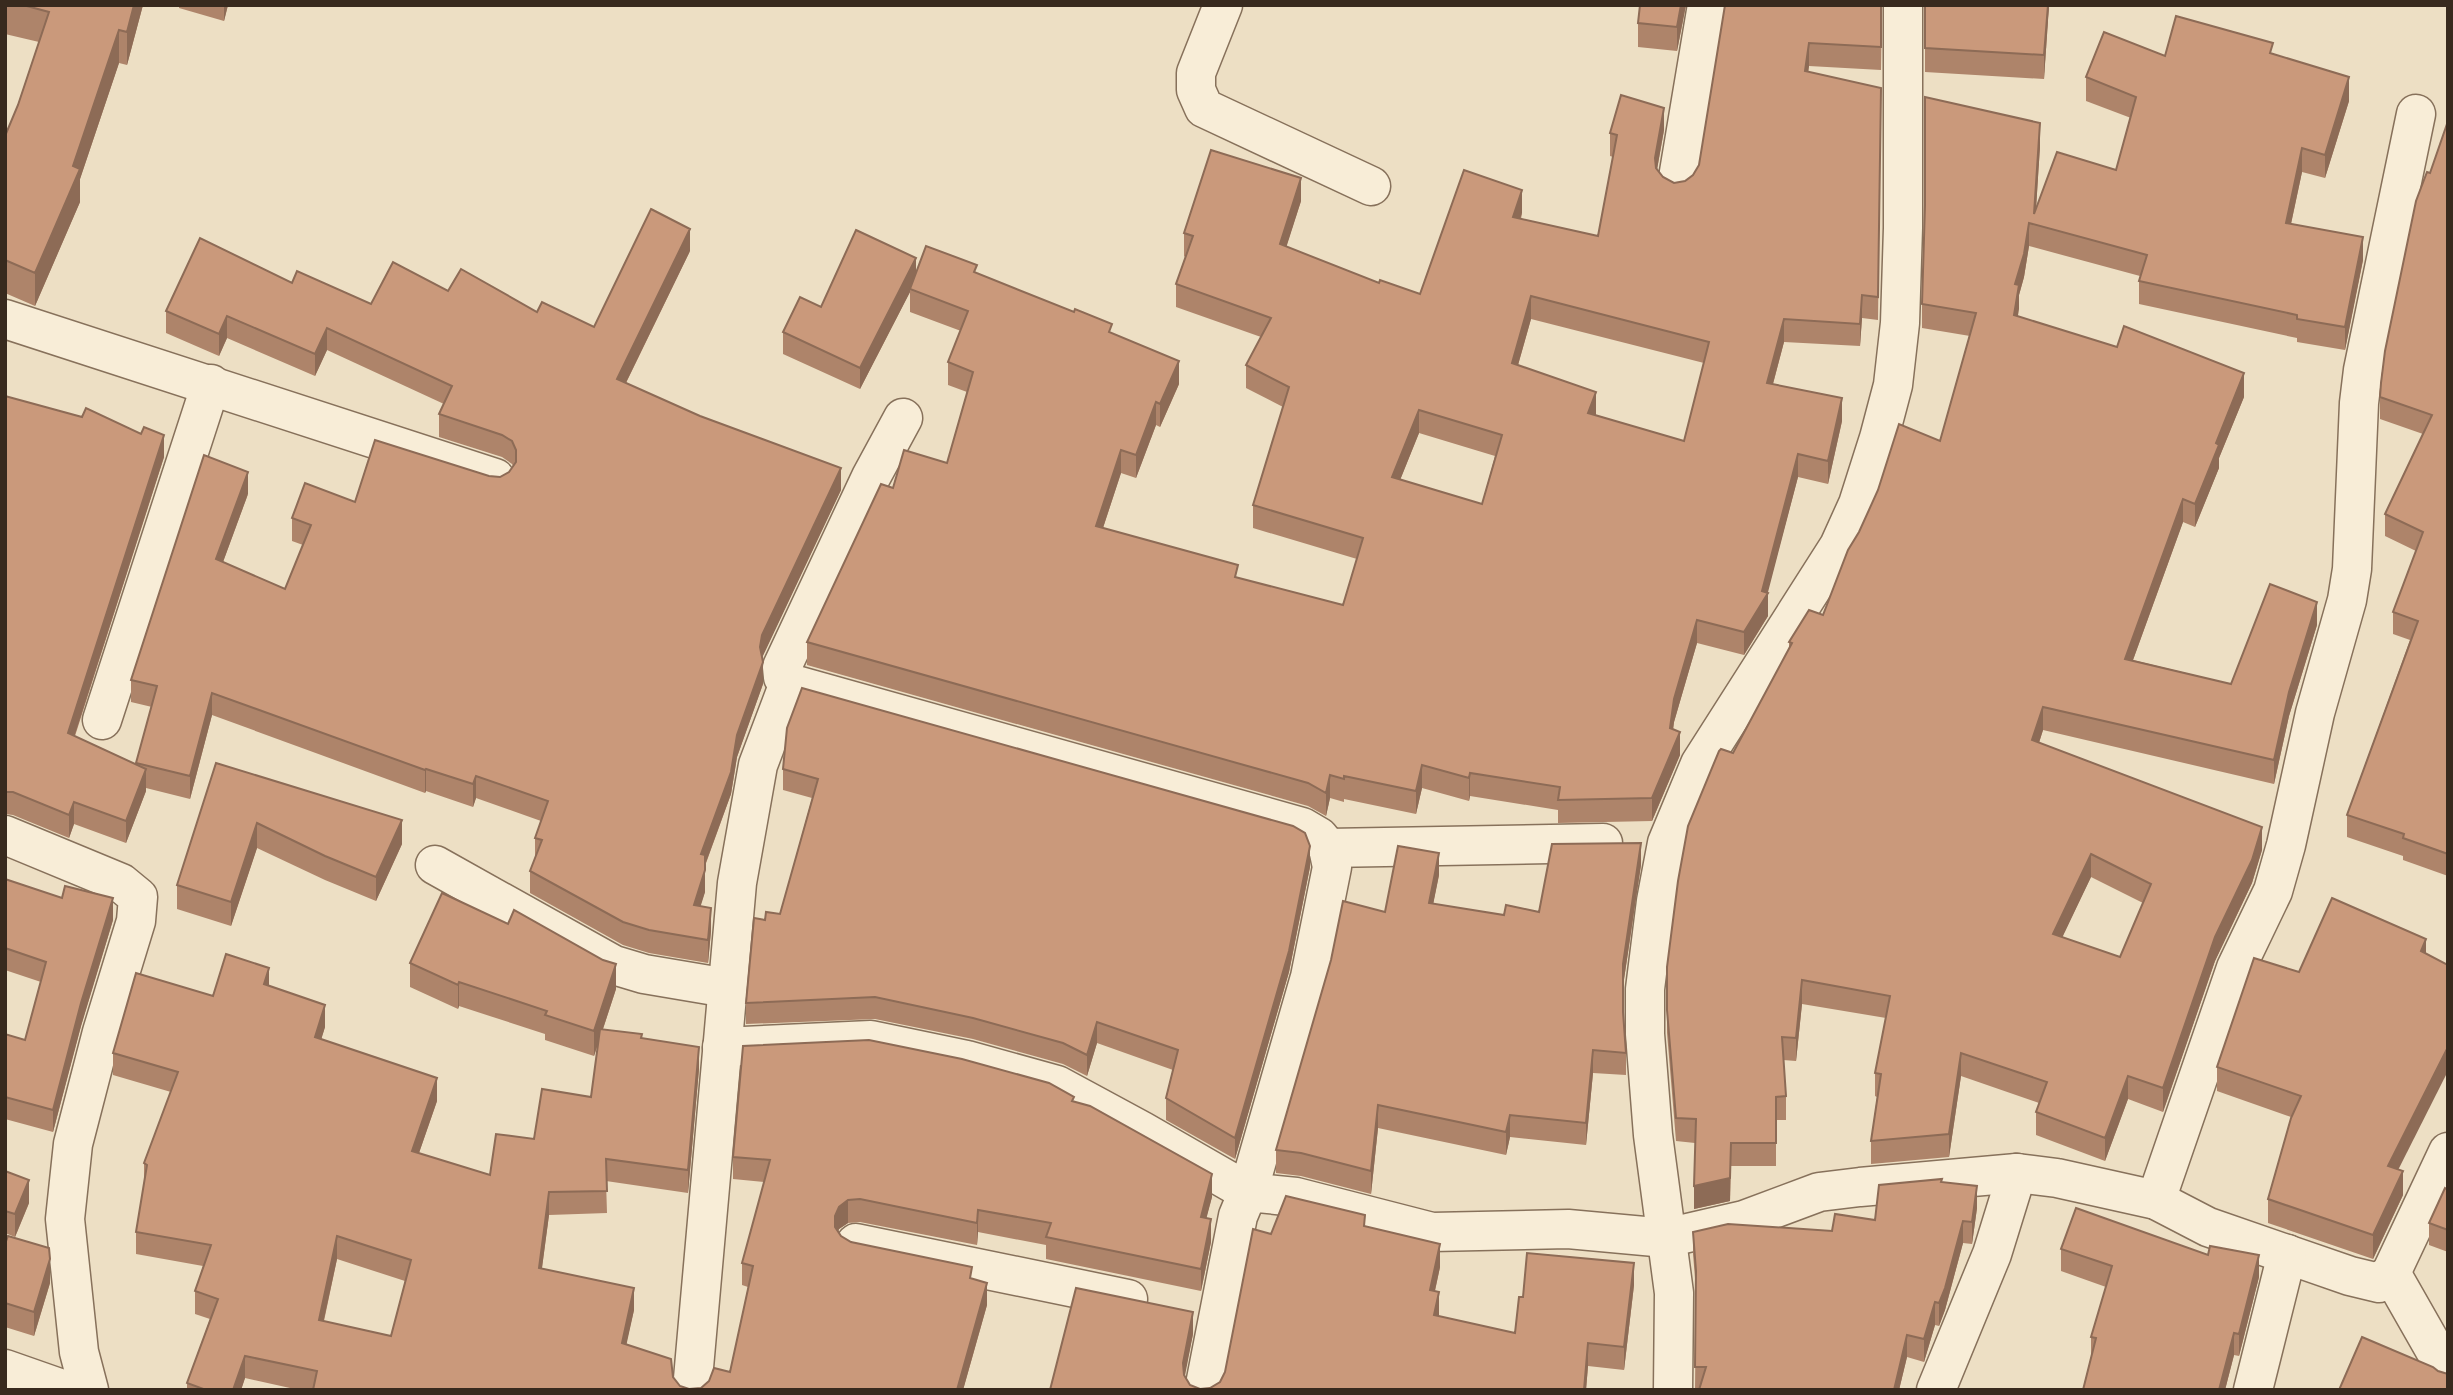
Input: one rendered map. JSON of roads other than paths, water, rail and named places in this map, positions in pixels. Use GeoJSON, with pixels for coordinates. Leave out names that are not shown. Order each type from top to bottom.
{"type":"FeatureCollection","features":[{"type":"Feature","properties":{"kind":"street"},"geometry":{"type":"LineString","coordinates":[[1223,5],[1196,73],[1196,90],[1204,108],[1371,187]]}},
{"type":"Feature","properties":{"kind":"street"},"geometry":{"type":"LineString","coordinates":[[1676,184],[1707,5]]}},
{"type":"Feature","properties":{"kind":"street"},"geometry":{"type":"LineString","coordinates":[[1673,1390],[1674,1293],[1653,1135],[1645,1034],[1645,989],[1656,901],[1667,842],[1700,764],[1839,546],[1858,504],[1879,438],[1893,385],[1900,323],[1903,228],[1903,5]]}},
{"type":"Feature","properties":{"kind":"street"},"geometry":{"type":"LineString","coordinates":[[2156,1200],[2236,968],[2276,881],[2315,713],[2347,600],[2355,537],[2359,402],[2363,370],[2416,114]]}},
{"type":"Feature","properties":{"kind":"street"},"geometry":{"type":"LineString","coordinates":[[5,320],[211,384],[495,478]]}},
{"type":"Feature","properties":{"kind":"street"},"geometry":{"type":"LineString","coordinates":[[102,720],[211,384]]}},
{"type":"Feature","properties":{"kind":"street"},"geometry":{"type":"LineString","coordinates":[[903,418],[871,477],[782,667],[783,677],[789,682],[1302,827],[1319,837],[1328,848],[1332,867],[1310,977],[1248,1192],[1238,1216],[1204,1390]]}},
{"type":"Feature","properties":{"kind":"street"},"geometry":{"type":"LineString","coordinates":[[692,1390],[737,883],[758,765],[789,682]]}},
{"type":"Feature","properties":{"kind":"street"},"geometry":{"type":"LineString","coordinates":[[5,835],[121,883],[138,897],[136,921],[102,1032],[73,1144],[65,1219],[79,1352],[89,1390]]}},
{"type":"Feature","properties":{"kind":"street"},"geometry":{"type":"LineString","coordinates":[[1328,848],[1667,842]]}},
{"type":"Feature","properties":{"kind":"street"},"geometry":{"type":"LineString","coordinates":[[435,865],[614,965],[645,974],[727,988]]}},
{"type":"Feature","properties":{"kind":"street"},"geometry":{"type":"LineString","coordinates":[[722,1047],[870,1040],[980,1063],[1057,1085],[1142,1130],[1248,1192],[1296,1198],[1432,1232],[1568,1229],[1666,1238],[1744,1220],[1819,1192],[2017,1173],[2057,1178],[2156,1200],[2208,1227],[2350,1276],[2379,1283],[2391,1273],[2448,1152]]}},
{"type":"Feature","properties":{"kind":"street"},"geometry":{"type":"LineString","coordinates":[[1936,1390],[1992,1254],[2017,1173]]}},
{"type":"Feature","properties":{"kind":"street"},"geometry":{"type":"LineString","coordinates":[[856,1242],[1219,1317]]}},
{"type":"Feature","properties":{"kind":"street"},"geometry":{"type":"LineString","coordinates":[[2253,1390],[2287,1254]]}},
{"type":"Feature","properties":{"kind":"street"},"geometry":{"type":"LineString","coordinates":[[2391,1273],[2448,1373]]}}]}
